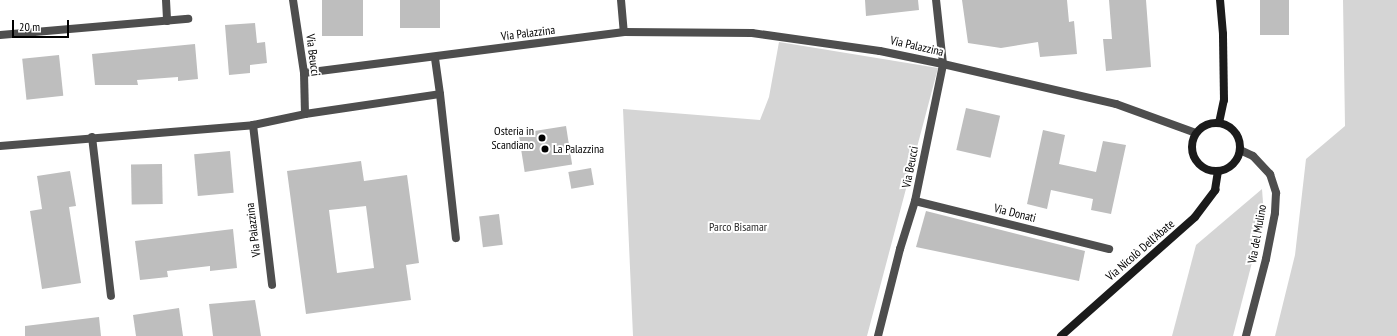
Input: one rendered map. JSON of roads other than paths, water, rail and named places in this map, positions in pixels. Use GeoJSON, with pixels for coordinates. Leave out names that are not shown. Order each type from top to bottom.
{"type":"FeatureCollection","features":[{"type":"Feature","properties":{"kind":"street"},"geometry":{"type":"LineString","coordinates":[[166,0],[167,21]]}},
{"type":"Feature","properties":{"kind":"street","name":"Via Beucci"},"geometry":{"type":"LineString","coordinates":[[293,0],[304,73],[305,114]]}},
{"type":"Feature","properties":{"kind":"street"},"geometry":{"type":"LineString","coordinates":[[622,0],[624,32]]}},
{"type":"Feature","properties":{"kind":"street","name":"Via Beucci"},"geometry":{"type":"LineString","coordinates":[[878,336],[900,249],[915,201],[943,64],[936,0]]}},
{"type":"Feature","properties":{"kind":"street"},"geometry":{"type":"LineString","coordinates":[[1219,123],[1224,100],[1223,34],[1220,0]]}},
{"type":"Feature","properties":{"kind":"street"},"geometry":{"type":"LineString","coordinates":[[0,35],[188,19]]}},
{"type":"Feature","properties":{"kind":"street","name":"Via Palazzina"},"geometry":{"type":"LineString","coordinates":[[304,73],[624,32],[752,33],[880,50],[943,64],[1116,104],[1196,133]]}},
{"type":"Feature","properties":{"kind":"street"},"geometry":{"type":"LineString","coordinates":[[435,57],[456,238]]}},
{"type":"Feature","properties":{"kind":"street"},"geometry":{"type":"LineString","coordinates":[[0,146],[253,124],[305,114],[440,94]]}},
{"type":"Feature","properties":{"kind":"street"},"geometry":{"type":"LineString","coordinates":[[1219,123],[1227,125],[1238,135],[1240,150],[1235,162],[1218,171],[1210,171],[1197,163],[1192,148],[1196,133],[1204,126],[1219,123]]}},
{"type":"Feature","properties":{"kind":"street","name":"Via Palazzina"},"geometry":{"type":"LineString","coordinates":[[253,124],[272,285]]}},
{"type":"Feature","properties":{"kind":"street"},"geometry":{"type":"LineString","coordinates":[[92,137],[111,296]]}},
{"type":"Feature","properties":{"kind":"street","name":"Via del Mulino"},"geometry":{"type":"LineString","coordinates":[[1240,150],[1253,156],[1270,174],[1276,192],[1275,213],[1266,259],[1246,336]]}},
{"type":"Feature","properties":{"kind":"street","name":"Via Nicolò Dell'Abate"},"geometry":{"type":"LineString","coordinates":[[1061,336],[1195,217],[1215,190],[1218,171]]}},
{"type":"Feature","properties":{"kind":"street","name":"Via Donati"},"geometry":{"type":"LineString","coordinates":[[915,201],[1109,249]]}},
{"type":"Feature","properties":{"kind":"place","name":"Osteria in Scandiano"},"geometry":{"type":"Point","coordinates":[542,138]}},
{"type":"Feature","properties":{"kind":"place","name":"La Palazzina"},"geometry":{"type":"Point","coordinates":[545,149]}},
{"type":"Feature","properties":{"kind":"park label","name":"Parco Bisamar"},"geometry":{"type":"Point","coordinates":[738,227]}}]}
